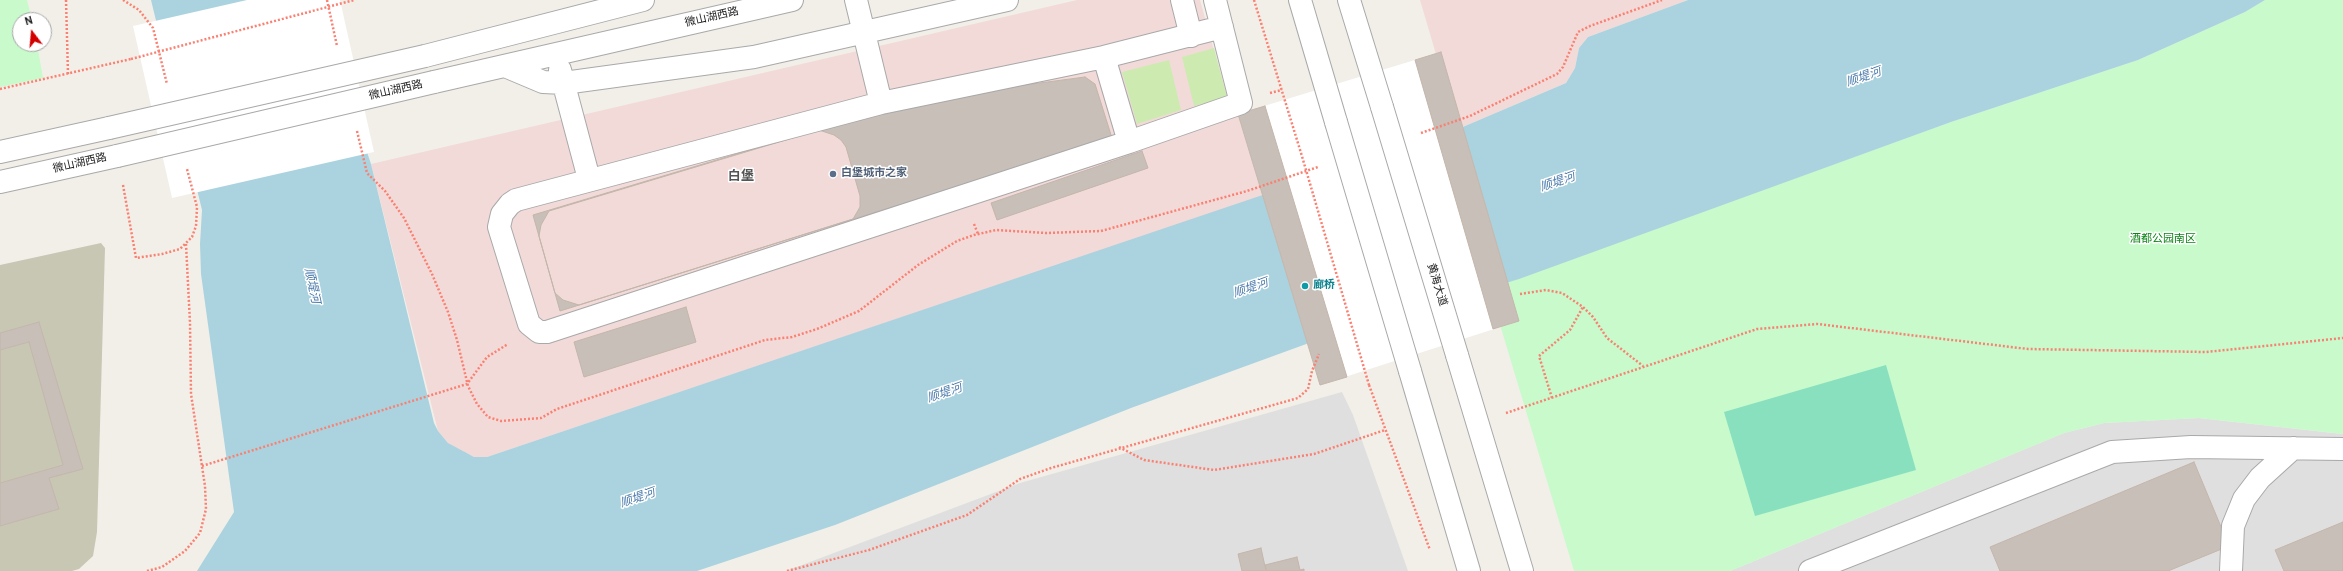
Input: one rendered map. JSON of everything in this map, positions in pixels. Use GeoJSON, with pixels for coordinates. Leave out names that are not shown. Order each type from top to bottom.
{"type":"FeatureCollection","features":[{"type":"Feature","properties":{"kind":"street"},"geometry":{"type":"LineString","coordinates":[[0,152],[425,56],[643,0],[652,32]]}},
{"type":"Feature","properties":{"kind":"street","name":"微山湖西路"},"geometry":{"type":"LineString","coordinates":[[0,182],[792,0]]}},
{"type":"Feature","properties":{"kind":"street"},"geometry":{"type":"LineString","coordinates":[[856,0],[882,103]]}},
{"type":"Feature","properties":{"kind":"street"},"geometry":{"type":"LineString","coordinates":[[505,66],[543,82],[564,83],[754,57],[1007,0]]}},
{"type":"Feature","properties":{"kind":"street"},"geometry":{"type":"LineString","coordinates":[[1182,0],[1191,36]]}},
{"type":"Feature","properties":{"kind":"street"},"geometry":{"type":"LineString","coordinates":[[1215,0],[1222,27],[1241,103],[1129,142],[547,332],[539,332],[528,324],[500,233],[502,214],[510,204],[516,200],[589,179],[882,103],[1104,57],[1222,27]]}},
{"type":"Feature","properties":{"kind":"street"},"geometry":{"type":"LineString","coordinates":[[1300,0],[1469,571]]}},
{"type":"Feature","properties":{"kind":"street","name":"黄海大道"},"geometry":{"type":"LineString","coordinates":[[1349,0],[1522,571]]}},
{"type":"Feature","properties":{"kind":"street"},"geometry":{"type":"LineString","coordinates":[[549,24],[589,179]]}},
{"type":"Feature","properties":{"kind":"street"},"geometry":{"type":"LineString","coordinates":[[1104,57],[1129,142]]}},
{"type":"Feature","properties":{"kind":"street"},"geometry":{"type":"LineString","coordinates":[[1810,571],[2112,452],[2191,447],[2343,450]]}},
{"type":"Feature","properties":{"kind":"street"},"geometry":{"type":"LineString","coordinates":[[2231,571],[2232,526],[2244,499],[2260,478],[2293,448]]}},
{"type":"Feature","properties":{"kind":"path"},"geometry":{"type":"LineString","coordinates":[[66,0],[68,74]]}},
{"type":"Feature","properties":{"kind":"path"},"geometry":{"type":"LineString","coordinates":[[0,89],[131,59],[354,0]]}},
{"type":"Feature","properties":{"kind":"path"},"geometry":{"type":"LineString","coordinates":[[1254,0],[1301,152],[1369,385],[1430,551]]}},
{"type":"Feature","properties":{"kind":"path"},"geometry":{"type":"LineString","coordinates":[[1470,116],[1557,74],[1563,67],[1578,32],[1584,28],[1662,0]]}},
{"type":"Feature","properties":{"kind":"path"},"geometry":{"type":"LineString","coordinates":[[147,571],[162,567],[185,551],[200,533],[206,509],[202,466],[191,394],[190,323],[186,243]]}},
{"type":"Feature","properties":{"kind":"path"},"geometry":{"type":"LineString","coordinates":[[1520,294],[1546,290],[1562,293],[1582,306],[1593,317],[1607,338],[1644,366]]}},
{"type":"Feature","properties":{"kind":"path"},"geometry":{"type":"LineString","coordinates":[[1552,398],[1539,356],[1570,330],[1582,306]]}},
{"type":"Feature","properties":{"kind":"path"},"geometry":{"type":"LineString","coordinates":[[1477,423],[1756,329],[1817,324],[2028,349],[2206,352],[2343,338]]}},
{"type":"Feature","properties":{"kind":"path"},"geometry":{"type":"LineString","coordinates":[[202,466],[467,384],[487,357],[533,329]]}},
{"type":"Feature","properties":{"kind":"path"},"geometry":{"type":"LineString","coordinates":[[787,571],[869,550],[967,515],[1020,479],[1119,447],[1298,398],[1308,389],[1312,371],[1319,354]]}},
{"type":"Feature","properties":{"kind":"path"},"geometry":{"type":"LineString","coordinates":[[1119,447],[1144,460],[1214,470],[1314,454],[1385,430]]}},
{"type":"Feature","properties":{"kind":"shaded area"},"geometry":{"type":"Polygon","coordinates":[[[1077,0],[1200,0],[1227,97],[1238,114],[1263,196],[487,457],[474,457],[458,450],[448,443],[438,431],[371,164],[1077,0]]]}},
{"type":"Feature","properties":{"kind":"shaded area"},"geometry":{"type":"Polygon","coordinates":[[[1420,0],[1688,0],[1588,37],[1579,48],[1575,68],[1566,83],[1458,129],[1420,0]]]}},
{"type":"Feature","properties":{"kind":"shaded area"},"geometry":{"type":"Polygon","coordinates":[[[101,243],[105,248],[97,532],[93,556],[79,569],[72,571],[0,571],[0,265],[101,243]]]}},
{"type":"Feature","properties":{"kind":"shaded area"},"geometry":{"type":"Polygon","coordinates":[[[1342,392],[1353,415],[1408,571],[786,571],[1020,483],[1342,392]]]}},
{"type":"Feature","properties":{"kind":"shaded area"},"geometry":{"type":"Polygon","coordinates":[[[2199,418],[2343,434],[2343,571],[1730,571],[2064,433],[2104,423],[2199,418]]]}},
{"type":"Feature","properties":{"kind":"green space"},"geometry":{"type":"Polygon","coordinates":[[[0,0],[27,0],[30,12],[12,12],[12,52],[38,52],[43,78],[0,87],[0,0]]]}},
{"type":"Feature","properties":{"kind":"green space","name":"酒都公园南区"},"geometry":{"type":"Polygon","coordinates":[[[2265,0],[2343,0],[2343,434],[2199,418],[2104,423],[2064,433],[1730,571],[1574,571],[1489,288],[1951,122],[2138,60],[2245,12],[2265,0]]]}},
{"type":"Feature","properties":{"kind":"green space"},"geometry":{"type":"Polygon","coordinates":[[[1214,48],[1227,97],[1194,106],[1182,57],[1214,48]]]}},
{"type":"Feature","properties":{"kind":"green space"},"geometry":{"type":"Polygon","coordinates":[[[1169,60],[1181,110],[1137,124],[1122,72],[1169,60]]]}},
{"type":"Feature","properties":{"kind":"green space"},"geometry":{"type":"Polygon","coordinates":[[[1886,365],[1916,470],[1755,516],[1724,412],[1886,365]]]}},
{"type":"Feature","properties":{"kind":"water","name":"顺堤河"},"geometry":{"type":"Polygon","coordinates":[[[151,0],[316,0],[371,164],[434,423],[438,431],[448,443],[474,457],[487,457],[1458,129],[1566,83],[1575,68],[1579,48],[1588,37],[1688,0],[2265,0],[2245,12],[2138,60],[1951,122],[1519,279],[1309,343],[1131,408],[835,525],[697,571],[197,571],[234,512],[201,274],[200,244],[202,210],[151,0]]]}},
{"type":"Feature","properties":{"kind":"pier"},"geometry":{"type":"Polygon","coordinates":[[[247,0],[340,0],[374,152],[172,198],[133,26],[247,0]]]}},
{"type":"Feature","properties":{"kind":"pier"},"geometry":{"type":"Polygon","coordinates":[[[1441,52],[1519,321],[1320,385],[1238,114],[1441,52]]]}},
{"type":"Feature","properties":{"kind":"building"},"geometry":{"type":"Polygon","coordinates":[[[1441,52],[1519,321],[1493,329],[1415,60],[1441,52]]]}},
{"type":"Feature","properties":{"kind":"building","name":"白堡城市之家"},"geometry":{"type":"Polygon","coordinates":[[[1085,77],[1095,84],[1112,138],[560,311],[533,215],[870,114],[965,93],[1085,77]]]}},
{"type":"Feature","properties":{"kind":"building","name":"廊桥"},"geometry":{"type":"Polygon","coordinates":[[[1265,106],[1347,377],[1320,385],[1238,114],[1265,106]]]}},
{"type":"Feature","properties":{"kind":"building"},"geometry":{"type":"Polygon","coordinates":[[[819,130],[834,135],[841,140],[846,147],[860,196],[860,207],[853,219],[579,305],[563,300],[555,293],[539,236],[541,225],[549,211],[819,130]]]}},
{"type":"Feature","properties":{"kind":"building"},"geometry":{"type":"Polygon","coordinates":[[[1142,151],[1148,168],[997,220],[991,203],[1142,151]]]}},
{"type":"Feature","properties":{"kind":"building"},"geometry":{"type":"Polygon","coordinates":[[[686,307],[696,342],[584,377],[574,342],[686,307]]]}},
{"type":"Feature","properties":{"kind":"building"},"geometry":{"type":"Polygon","coordinates":[[[39,322],[83,469],[49,478],[59,509],[0,526],[0,333],[39,322]]]}},
{"type":"Feature","properties":{"kind":"building"},"geometry":{"type":"Polygon","coordinates":[[[29,342],[63,465],[0,483],[0,350],[29,342]]]}},
{"type":"Feature","properties":{"kind":"building"},"geometry":{"type":"Polygon","coordinates":[[[2194,462],[2229,546],[2168,571],[2000,571],[1990,547],[2194,462]]]}},
{"type":"Feature","properties":{"kind":"building"},"geometry":{"type":"Polygon","coordinates":[[[2343,522],[2343,571],[2284,571],[2275,550],[2343,522]]]}},
{"type":"Feature","properties":{"kind":"building"},"geometry":{"type":"Polygon","coordinates":[[[1261,548],[1266,571],[1242,571],[1238,554],[1261,548]]]}},
{"type":"Feature","properties":{"kind":"building"},"geometry":{"type":"Polygon","coordinates":[[[1297,557],[1300,570],[1304,569],[1304,571],[1267,571],[1265,565],[1297,557]]]}},
{"type":"Feature","properties":{"kind":"place","name":"白堡城市之家"},"geometry":{"type":"Point","coordinates":[833,174]}},
{"type":"Feature","properties":{"kind":"place","name":"廊桥"},"geometry":{"type":"Point","coordinates":[1305,286]}},
{"type":"Feature","properties":{"kind":"district","name":"白堡"},"geometry":{"type":"Point","coordinates":[741,177]}}]}
